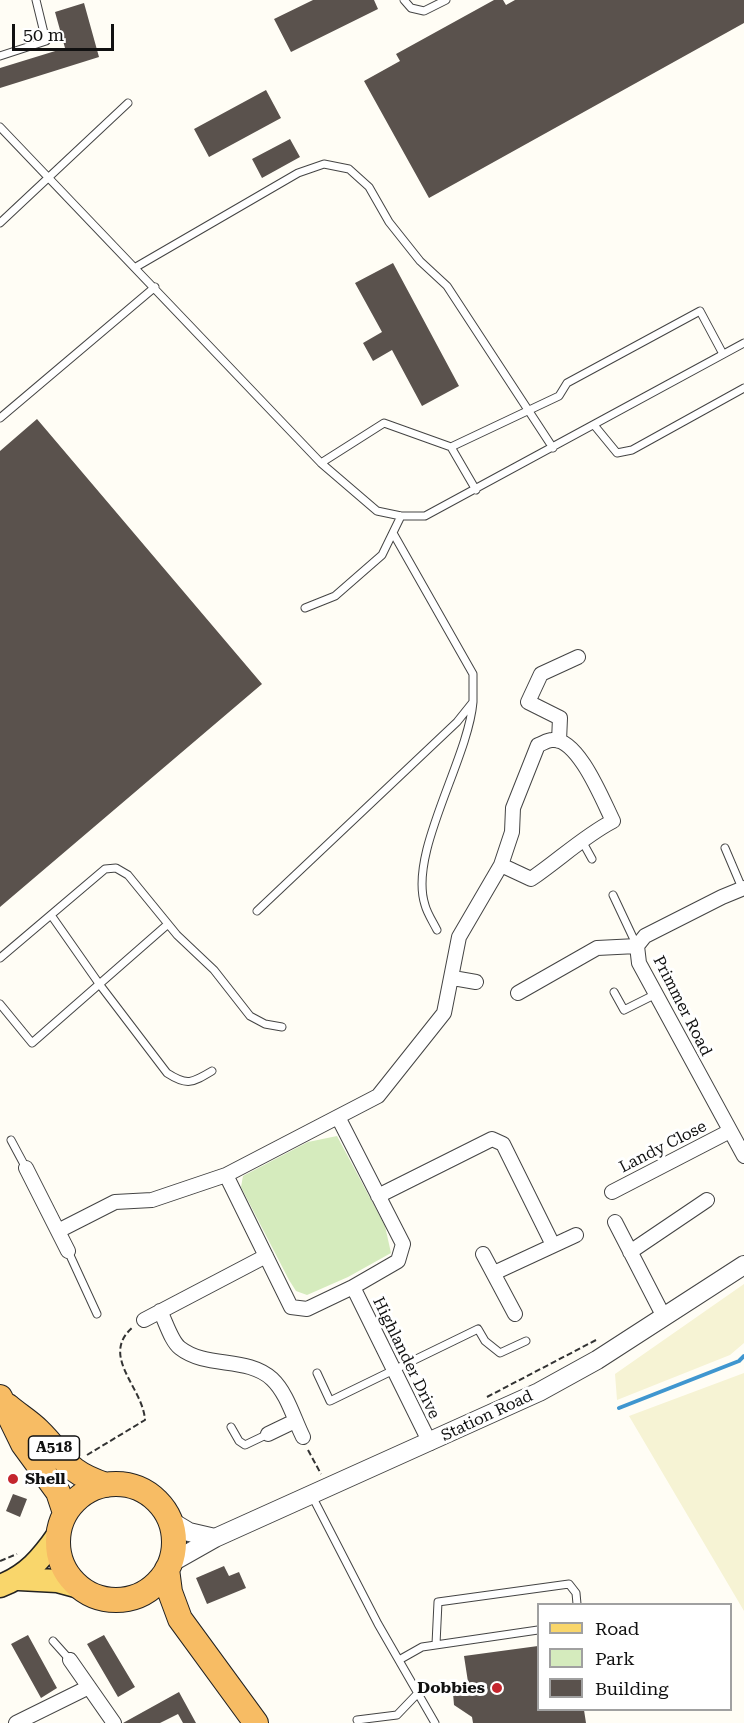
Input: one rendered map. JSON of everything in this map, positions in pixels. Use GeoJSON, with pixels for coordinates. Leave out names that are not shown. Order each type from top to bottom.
{"type":"FeatureCollection","features":[{"type":"Feature","properties":{"kind":"highway","name":"A518"},"geometry":{"type":"LineString","coordinates":[[3,1401],[37,1429],[70,1469],[85,1478],[112,1479]]}},
{"type":"Feature","properties":{"kind":"highway","name":"A518"},"geometry":{"type":"LineString","coordinates":[[3,1401],[23,1444],[58,1492],[62,1524]]}},
{"type":"Feature","properties":{"kind":"highway"},"geometry":{"type":"LineString","coordinates":[[180,1619],[152,1605],[129,1599],[112,1600],[94,1596],[79,1587],[66,1573],[59,1555],[62,1524],[76,1500],[112,1479],[150,1496],[172,1513],[173,1535],[168,1566],[170,1592],[180,1619],[256,1723]]}},
{"type":"Feature","properties":{"kind":"highway"},"geometry":{"type":"LineString","coordinates":[[129,1599],[144,1593],[157,1582],[168,1566]]}},
{"type":"Feature","properties":{"kind":"main road"},"geometry":{"type":"LineString","coordinates":[[9,1582],[42,1558],[62,1524]]}},
{"type":"Feature","properties":{"kind":"main road"},"geometry":{"type":"LineString","coordinates":[[9,1582],[57,1581],[79,1587]]}},
{"type":"Feature","properties":{"kind":"street"},"geometry":{"type":"LineString","coordinates":[[559,741],[560,718],[528,702],[541,674],[578,657]]}},
{"type":"Feature","properties":{"kind":"street"},"geometry":{"type":"LineString","coordinates":[[58,1231],[115,1202],[152,1200],[226,1176],[378,1096],[444,1013],[453,978],[459,937],[501,865],[512,832],[513,808],[538,745],[552,740],[559,741],[577,752],[613,821],[588,834],[531,879],[501,865]]}},
{"type":"Feature","properties":{"kind":"street","name":"Primmer Road"},"geometry":{"type":"LineString","coordinates":[[743,888],[645,936],[637,946],[639,963],[744,1156]]}},
{"type":"Feature","properties":{"kind":"street"},"geometry":{"type":"LineString","coordinates":[[518,993],[597,948],[637,946]]}},
{"type":"Feature","properties":{"kind":"street"},"geometry":{"type":"LineString","coordinates":[[453,978],[476,981]]}},
{"type":"Feature","properties":{"kind":"street","name":"Highlander Drive"},"geometry":{"type":"LineString","coordinates":[[226,1176],[291,1307],[307,1308],[353,1287],[398,1261],[403,1244],[338,1117]]}},
{"type":"Feature","properties":{"kind":"street","name":"Landy Close"},"geometry":{"type":"LineString","coordinates":[[612,1192],[730,1131]]}},
{"type":"Feature","properties":{"kind":"street"},"geometry":{"type":"LineString","coordinates":[[378,1196],[492,1139],[503,1144],[553,1245]]}},
{"type":"Feature","properties":{"kind":"street"},"geometry":{"type":"LineString","coordinates":[[26,1168],[68,1251]]}},
{"type":"Feature","properties":{"kind":"street"},"geometry":{"type":"LineString","coordinates":[[630,1252],[707,1200]]}},
{"type":"Feature","properties":{"kind":"street"},"geometry":{"type":"LineString","coordinates":[[615,1222],[664,1317]]}},
{"type":"Feature","properties":{"kind":"street"},"geometry":{"type":"LineString","coordinates":[[494,1273],[576,1235]]}},
{"type":"Feature","properties":{"kind":"street"},"geometry":{"type":"LineString","coordinates":[[483,1254],[515,1314]]}},
{"type":"Feature","properties":{"kind":"street"},"geometry":{"type":"LineString","coordinates":[[144,1320],[266,1256]]}},
{"type":"Feature","properties":{"kind":"street","name":"Station Road"},"geometry":{"type":"LineString","coordinates":[[168,1566],[215,1538],[539,1392],[597,1360],[744,1265]]}},
{"type":"Feature","properties":{"kind":"street","name":"Highlander Drive"},"geometry":{"type":"LineString","coordinates":[[353,1287],[430,1443]]}},
{"type":"Feature","properties":{"kind":"street"},"geometry":{"type":"LineString","coordinates":[[160,1311],[179,1347],[194,1355],[213,1360],[253,1366],[273,1380],[303,1437]]}},
{"type":"Feature","properties":{"kind":"street"},"geometry":{"type":"LineString","coordinates":[[268,1434],[295,1421]]}},
{"type":"Feature","properties":{"kind":"street"},"geometry":{"type":"LineString","coordinates":[[172,1513],[189,1532],[215,1538]]}},
{"type":"Feature","properties":{"kind":"street"},"geometry":{"type":"LineString","coordinates":[[70,1659],[114,1723]]}},
{"type":"Feature","properties":{"kind":"street"},"geometry":{"type":"LineString","coordinates":[[16,1723],[88,1687]]}},
{"type":"Feature","properties":{"kind":"lane"},"geometry":{"type":"LineString","coordinates":[[0,56],[46,41],[36,0]]}},
{"type":"Feature","properties":{"kind":"lane"},"geometry":{"type":"LineString","coordinates":[[404,0],[411,8],[424,11],[446,0]]}},
{"type":"Feature","properties":{"kind":"lane"},"geometry":{"type":"LineString","coordinates":[[0,223],[128,103]]}},
{"type":"Feature","properties":{"kind":"lane"},"geometry":{"type":"LineString","coordinates":[[0,127],[155,286],[321,463],[377,510],[401,516],[425,516],[744,343]]}},
{"type":"Feature","properties":{"kind":"lane"},"geometry":{"type":"LineString","coordinates":[[136,267],[298,173],[324,164],[349,169],[369,187],[389,222],[420,261],[447,286],[553,448]]}},
{"type":"Feature","properties":{"kind":"lane"},"geometry":{"type":"LineString","coordinates":[[0,418],[155,286]]}},
{"type":"Feature","properties":{"kind":"lane"},"geometry":{"type":"LineString","coordinates":[[451,447],[559,396],[567,383],[700,311],[723,354]]}},
{"type":"Feature","properties":{"kind":"lane"},"geometry":{"type":"LineString","coordinates":[[594,425],[616,453],[632,450],[744,388]]}},
{"type":"Feature","properties":{"kind":"lane"},"geometry":{"type":"LineString","coordinates":[[321,463],[384,423],[451,447],[476,490]]}},
{"type":"Feature","properties":{"kind":"lane"},"geometry":{"type":"LineString","coordinates":[[305,608],[335,596],[382,555],[401,516]]}},
{"type":"Feature","properties":{"kind":"lane"},"geometry":{"type":"LineString","coordinates":[[393,533],[473,674],[471,726],[428,843],[423,871],[424,904],[437,930]]}},
{"type":"Feature","properties":{"kind":"lane"},"geometry":{"type":"LineString","coordinates":[[257,911],[433,745],[473,702]]}},
{"type":"Feature","properties":{"kind":"lane"},"geometry":{"type":"LineString","coordinates":[[582,841],[592,860]]}},
{"type":"Feature","properties":{"kind":"lane"},"geometry":{"type":"LineString","coordinates":[[725,848],[743,888]]}},
{"type":"Feature","properties":{"kind":"lane"},"geometry":{"type":"LineString","coordinates":[[0,958],[105,869],[116,868],[128,875],[168,924],[214,969],[250,1016],[265,1024],[282,1027]]}},
{"type":"Feature","properties":{"kind":"lane"},"geometry":{"type":"LineString","coordinates":[[613,895],[637,946]]}},
{"type":"Feature","properties":{"kind":"lane"},"geometry":{"type":"LineString","coordinates":[[51,915],[100,986],[167,1073],[181,1082],[193,1082],[212,1071]]}},
{"type":"Feature","properties":{"kind":"lane"},"geometry":{"type":"LineString","coordinates":[[0,1004],[32,1043],[100,986],[168,924]]}},
{"type":"Feature","properties":{"kind":"lane"},"geometry":{"type":"LineString","coordinates":[[614,992],[624,1010],[656,994]]}},
{"type":"Feature","properties":{"kind":"lane"},"geometry":{"type":"LineString","coordinates":[[11,1140],[26,1168]]}},
{"type":"Feature","properties":{"kind":"lane"},"geometry":{"type":"LineString","coordinates":[[68,1251],[97,1314]]}},
{"type":"Feature","properties":{"kind":"lane"},"geometry":{"type":"LineString","coordinates":[[317,1373],[330,1401],[478,1329],[485,1341],[500,1353],[526,1341]]}},
{"type":"Feature","properties":{"kind":"lane"},"geometry":{"type":"LineString","coordinates":[[231,1427],[239,1441],[245,1445],[268,1434]]}},
{"type":"Feature","properties":{"kind":"lane"},"geometry":{"type":"LineString","coordinates":[[312,1496],[435,1723]]}},
{"type":"Feature","properties":{"kind":"lane"},"geometry":{"type":"LineString","coordinates":[[436,1644],[438,1602],[569,1584],[576,1593],[577,1603]]}},
{"type":"Feature","properties":{"kind":"lane"},"geometry":{"type":"LineString","coordinates":[[399,1660],[422,1647],[537,1630]]}},
{"type":"Feature","properties":{"kind":"lane"},"geometry":{"type":"LineString","coordinates":[[53,1641],[70,1659]]}},
{"type":"Feature","properties":{"kind":"lane"},"geometry":{"type":"LineString","coordinates":[[357,1720],[397,1715],[419,1692]]}},
{"type":"Feature","properties":{"kind":"path"},"geometry":{"type":"LineString","coordinates":[[86,1456],[145,1420],[144,1408],[123,1366],[119,1351],[123,1336],[144,1320]]}},
{"type":"Feature","properties":{"kind":"path"},"geometry":{"type":"LineString","coordinates":[[481,1400],[602,1337]]}},
{"type":"Feature","properties":{"kind":"path"},"geometry":{"type":"LineString","coordinates":[[303,1437],[322,1476]]}},
{"type":"Feature","properties":{"kind":"path"},"geometry":{"type":"LineString","coordinates":[[112,1479],[141,1476],[159,1486],[172,1513]]}},
{"type":"Feature","properties":{"kind":"path"},"geometry":{"type":"LineString","coordinates":[[0,1561],[18,1553]]}},
{"type":"Feature","properties":{"kind":"shaded area"},"geometry":{"type":"Polygon","coordinates":[[[744,1284],[744,1343],[730,1355],[617,1400],[615,1374],[744,1284]]]}},
{"type":"Feature","properties":{"kind":"shaded area"},"geometry":{"type":"Polygon","coordinates":[[[744,1373],[744,1611],[629,1416],[744,1373]]]}},
{"type":"Feature","properties":{"kind":"green space"},"geometry":{"type":"Polygon","coordinates":[[[337,1136],[385,1226],[391,1253],[348,1277],[307,1295],[296,1291],[289,1280],[241,1187],[243,1176],[308,1142],[337,1136]]]}},
{"type":"Feature","properties":{"kind":"building"},"geometry":{"type":"Polygon","coordinates":[[[313,0],[374,0],[378,9],[291,52],[274,19],[313,0]]]}},
{"type":"Feature","properties":{"kind":"building"},"geometry":{"type":"Polygon","coordinates":[[[494,0],[503,0],[506,5],[515,0],[744,0],[744,23],[429,198],[364,81],[400,61],[396,54],[494,0]]]}},
{"type":"Feature","properties":{"kind":"building"},"geometry":{"type":"Polygon","coordinates":[[[84,3],[99,57],[0,88],[0,68],[65,48],[55,12],[84,3]]]}},
{"type":"Feature","properties":{"kind":"building"},"geometry":{"type":"Polygon","coordinates":[[[266,90],[281,118],[209,157],[194,129],[266,90]]]}},
{"type":"Feature","properties":{"kind":"building"},"geometry":{"type":"Polygon","coordinates":[[[290,139],[300,157],[262,178],[252,159],[290,139]]]}},
{"type":"Feature","properties":{"kind":"building"},"geometry":{"type":"Polygon","coordinates":[[[393,263],[459,386],[422,406],[392,350],[373,361],[363,343],[382,332],[355,283],[393,263]]]}},
{"type":"Feature","properties":{"kind":"building"},"geometry":{"type":"Polygon","coordinates":[[[37,419],[262,684],[0,907],[0,451],[37,419]]]}},
{"type":"Feature","properties":{"kind":"building"},"geometry":{"type":"Polygon","coordinates":[[[13,1494],[27,1499],[20,1517],[6,1511],[13,1494]]]}},
{"type":"Feature","properties":{"kind":"building"},"geometry":{"type":"Polygon","coordinates":[[[224,1566],[229,1576],[239,1572],[246,1588],[207,1604],[196,1578],[224,1566]]]}},
{"type":"Feature","properties":{"kind":"building"},"geometry":{"type":"Polygon","coordinates":[[[28,1635],[57,1688],[41,1698],[11,1644],[28,1635]]]}},
{"type":"Feature","properties":{"kind":"building"},"geometry":{"type":"Polygon","coordinates":[[[104,1635],[135,1687],[118,1697],[87,1644],[104,1635]]]}},
{"type":"Feature","properties":{"kind":"building","name":"Dobbies"},"geometry":{"type":"Polygon","coordinates":[[[537,1646],[537,1711],[584,1711],[586,1723],[473,1723],[472,1717],[454,1705],[453,1693],[460,1683],[468,1682],[464,1656],[537,1646]]]}},
{"type":"Feature","properties":{"kind":"building"},"geometry":{"type":"Polygon","coordinates":[[[179,1692],[196,1723],[183,1723],[178,1714],[160,1723],[123,1723],[179,1692]]]}},
{"type":"Feature","properties":{"kind":"waterway"},"geometry":{"type":"LineString","coordinates":[[619,1408],[739,1361],[744,1356]]}},
{"type":"Feature","properties":{"kind":"place","name":"Shell"},"geometry":{"type":"Point","coordinates":[13,1479]}},
{"type":"Feature","properties":{"kind":"place","name":"Dobbies"},"geometry":{"type":"Point","coordinates":[497,1688]}}]}
